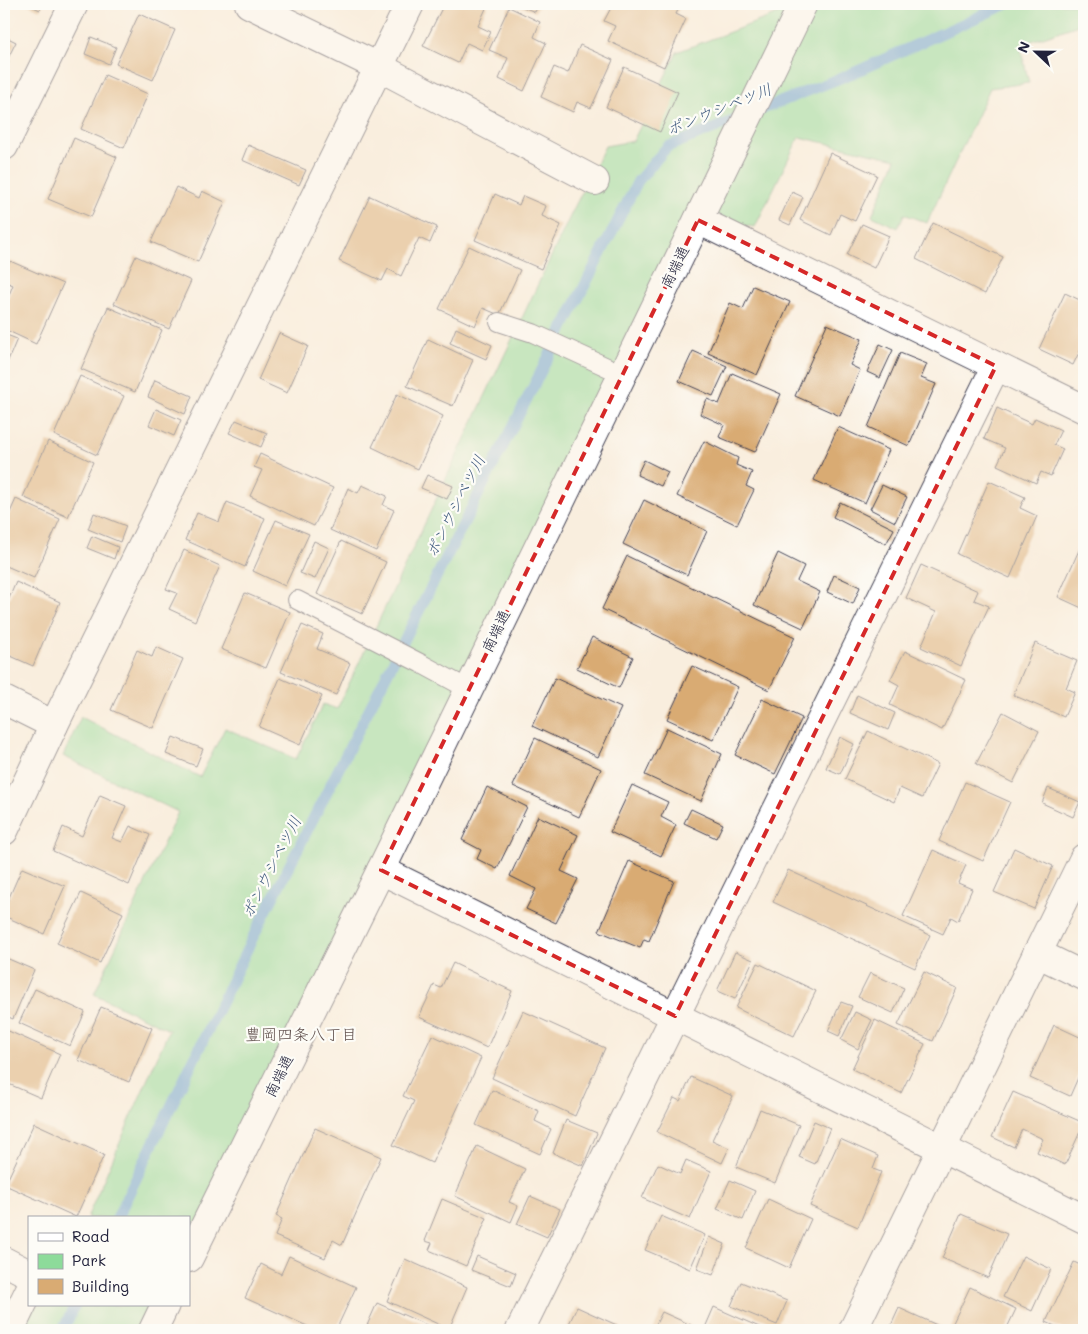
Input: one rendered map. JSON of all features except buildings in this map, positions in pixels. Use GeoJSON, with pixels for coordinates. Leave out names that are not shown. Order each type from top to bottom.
{"type":"FeatureCollection","features":[{"type":"Feature","properties":{"kind":"street"},"geometry":{"type":"LineString","coordinates":[[4,146],[74,4]]}},
{"type":"Feature","properties":{"kind":"street"},"geometry":{"type":"LineString","coordinates":[[249,4],[379,67],[595,181]]}},
{"type":"Feature","properties":{"kind":"street"},"geometry":{"type":"LineString","coordinates":[[4,832],[54,725],[410,4]]}},
{"type":"Feature","properties":{"kind":"street","name":"南端通"},"geometry":{"type":"LineString","coordinates":[[190,1256],[381,870],[803,4]]}},
{"type":"Feature","properties":{"kind":"street"},"geometry":{"type":"LineString","coordinates":[[698,220],[1084,409]]}},
{"type":"Feature","properties":{"kind":"street"},"geometry":{"type":"LineString","coordinates":[[520,1330],[996,366]]}},
{"type":"Feature","properties":{"kind":"street"},"geometry":{"type":"LineString","coordinates":[[4,700],[54,725]]}},
{"type":"Feature","properties":{"kind":"street"},"geometry":{"type":"LineString","coordinates":[[853,1330],[1084,858]]}},
{"type":"Feature","properties":{"kind":"street"},"geometry":{"type":"LineString","coordinates":[[381,870],[1084,1219]]}},
{"type":"Feature","properties":{"kind":"street"},"geometry":{"type":"LineString","coordinates":[[1037,953],[1084,976]]}},
{"type":"Feature","properties":{"kind":"street"},"geometry":{"type":"LineString","coordinates":[[4,1261],[28,1273]]}},
{"type":"Feature","properties":{"kind":"street"},"geometry":{"type":"LineString","coordinates":[[10,1330],[28,1293]]}},
{"type":"Feature","properties":{"kind":"street"},"geometry":{"type":"LineString","coordinates":[[153,1330],[165,1306]]}},
{"type":"Feature","properties":{"kind":"lane"},"geometry":{"type":"LineString","coordinates":[[499,322],[533,333],[622,374]]}},
{"type":"Feature","properties":{"kind":"lane"},"geometry":{"type":"LineString","coordinates":[[297,600],[420,662],[468,689]]}},
{"type":"Feature","properties":{"kind":"highlighted area"},"geometry":{"type":"Polygon","coordinates":[[[698,220],[996,366],[675,1016],[381,870],[698,220]]]}},
{"type":"Feature","properties":{"kind":"green space"},"geometry":{"type":"Polygon","coordinates":[[[804,4],[1084,4],[1084,23],[1020,45],[1029,83],[990,88],[927,223],[904,214],[898,228],[872,216],[896,159],[799,137],[755,227],[698,220],[190,1256],[190,1216],[88,1216],[169,1030],[94,994],[178,812],[63,756],[81,717],[200,777],[225,728],[296,759],[323,704],[337,709],[605,146],[633,141],[677,52],[804,4]]]}},
{"type":"Feature","properties":{"kind":"green space"},"geometry":{"type":"Polygon","coordinates":[[[28,1306],[165,1306],[153,1330],[10,1330],[28,1306]]]}},
{"type":"Feature","properties":{"kind":"waterway","name":"ポンウシベツ川"},"geometry":{"type":"LineString","coordinates":[[118,1216],[254,935],[638,181],[667,147],[853,73],[1007,4]]}},
{"type":"Feature","properties":{"kind":"waterway","name":"ポンウシベツ川"},"geometry":{"type":"LineString","coordinates":[[63,1330],[75,1306]]}},
{"type":"Feature","properties":{"kind":"district","name":"豊岡四条八丁目"},"geometry":{"type":"Point","coordinates":[301,1034]}}]}
